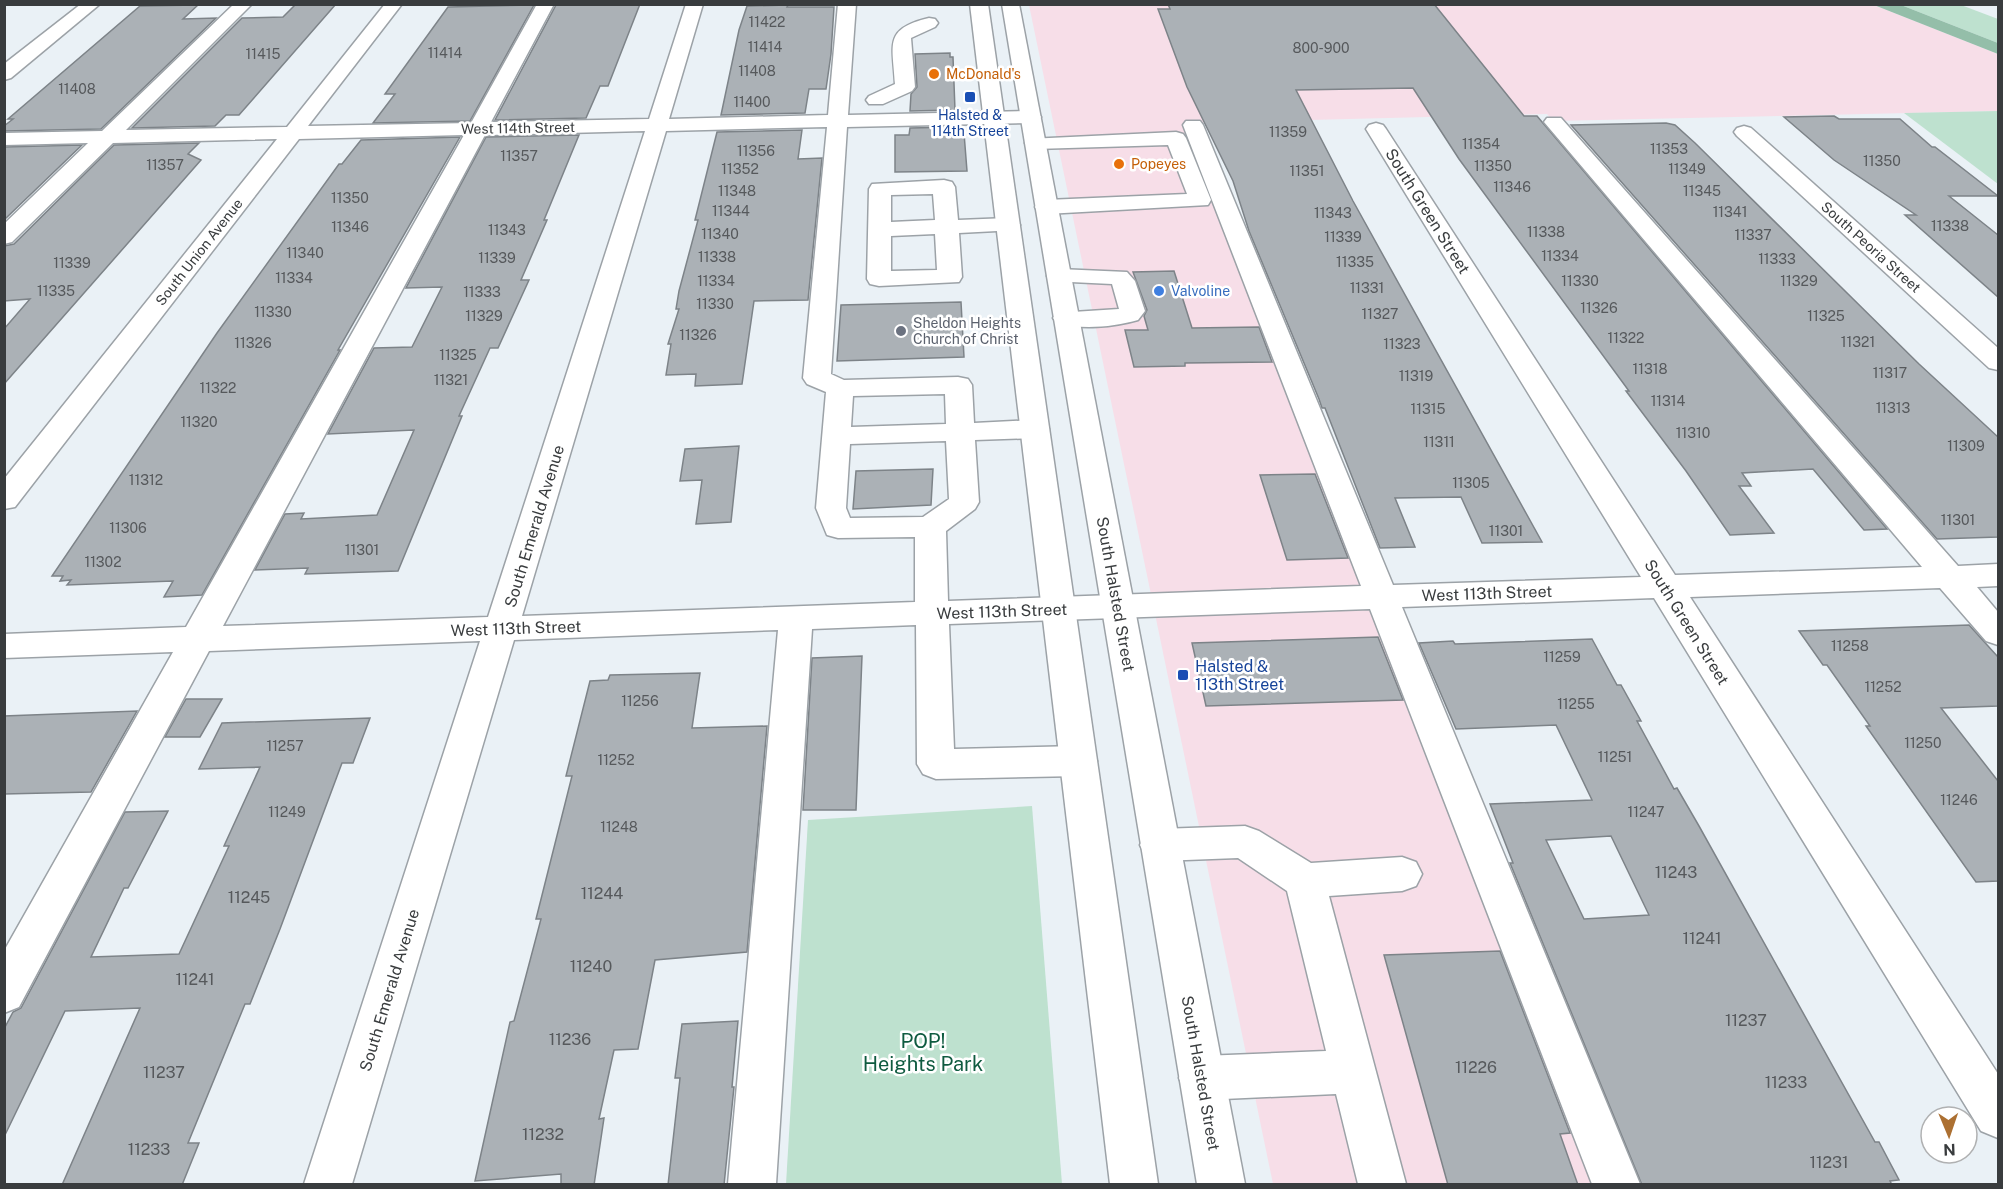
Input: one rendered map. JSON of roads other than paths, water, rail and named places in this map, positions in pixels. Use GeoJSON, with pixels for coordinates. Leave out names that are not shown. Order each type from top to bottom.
{"type":"FeatureCollection","features":[{"type":"Feature","properties":{"kind":"street"},"geometry":{"type":"LineString","coordinates":[[4,74],[92,4]]}},
{"type":"Feature","properties":{"kind":"street"},"geometry":{"type":"LineString","coordinates":[[4,237],[244,4]]}},
{"type":"Feature","properties":{"kind":"street","name":"South Union Avenue"},"geometry":{"type":"LineString","coordinates":[[4,500],[394,4]]}},
{"type":"Feature","properties":{"kind":"street"},"geometry":{"type":"LineString","coordinates":[[4,993],[546,4]]}},
{"type":"Feature","properties":{"kind":"street","name":"South Emerald Avenue"},"geometry":{"type":"LineString","coordinates":[[328,1185],[695,4]]}},
{"type":"Feature","properties":{"kind":"street"},"geometry":{"type":"LineString","coordinates":[[840,388],[831,508],[838,528],[930,527],[964,502],[958,386],[840,388],[817,378],[847,4]]}},
{"type":"Feature","properties":{"kind":"street"},"geometry":{"type":"LineString","coordinates":[[876,100],[905,87],[904,34],[928,23],[929,4]]}},
{"type":"Feature","properties":{"kind":"street"},"geometry":{"type":"LineString","coordinates":[[979,4],[1134,1185]]}},
{"type":"Feature","properties":{"kind":"street","name":"South Halsted Street"},"geometry":{"type":"LineString","coordinates":[[1010,4],[1221,1185]]}},
{"type":"Feature","properties":{"kind":"street","name":"West 114th Street"},"geometry":{"type":"LineString","coordinates":[[4,139],[1031,117]]}},
{"type":"Feature","properties":{"kind":"street"},"geometry":{"type":"LineString","coordinates":[[1554,122],[1998,633]]}},
{"type":"Feature","properties":{"kind":"street"},"geometry":{"type":"LineString","coordinates":[[1193,124],[1616,1185]]}},
{"type":"Feature","properties":{"kind":"street","name":"South Green Street"},"geometry":{"type":"LineString","coordinates":[[1376,129],[1998,1115]]}},
{"type":"Feature","properties":{"kind":"street","name":"South Peoria Street"},"geometry":{"type":"LineString","coordinates":[[1744,132],[1998,362]]}},
{"type":"Feature","properties":{"kind":"street"},"geometry":{"type":"LineString","coordinates":[[1035,143],[1176,138],[1200,200],[1046,207]]}},
{"type":"Feature","properties":{"kind":"street"},"geometry":{"type":"LineString","coordinates":[[944,187],[947,227],[950,277],[879,279],[880,189],[944,187]]}},
{"type":"Feature","properties":{"kind":"street"},"geometry":{"type":"LineString","coordinates":[[880,229],[1008,225]]}},
{"type":"Feature","properties":{"kind":"street"},"geometry":{"type":"LineString","coordinates":[[1059,276],[1118,277],[1123,281],[1132,311],[1129,315],[1121,317],[1066,318]]}},
{"type":"Feature","properties":{"kind":"street"},"geometry":{"type":"LineString","coordinates":[[837,436],[1035,429]]}},
{"type":"Feature","properties":{"kind":"street"},"geometry":{"type":"LineString","coordinates":[[930,527],[936,764],[1078,760]]}},
{"type":"Feature","properties":{"kind":"street","name":"West 113th Street"},"geometry":{"type":"LineString","coordinates":[[4,646],[1998,575]]}},
{"type":"Feature","properties":{"kind":"street"},"geometry":{"type":"LineString","coordinates":[[752,1185],[796,618]]}},
{"type":"Feature","properties":{"kind":"street"},"geometry":{"type":"LineString","coordinates":[[1161,845],[1245,842],[1305,881],[1402,874]]}},
{"type":"Feature","properties":{"kind":"street"},"geometry":{"type":"LineString","coordinates":[[1305,881],[1382,1185]]}},
{"type":"Feature","properties":{"kind":"street"},"geometry":{"type":"LineString","coordinates":[[1202,1078],[1352,1072]]}},
{"type":"Feature","properties":{"kind":"place","name":"McDonald's"},"geometry":{"type":"Point","coordinates":[934,74]}},
{"type":"Feature","properties":{"kind":"place","name":"Halsted & 114th Street"},"geometry":{"type":"Point","coordinates":[970,97]}},
{"type":"Feature","properties":{"kind":"place","name":"Popeyes"},"geometry":{"type":"Point","coordinates":[1119,164]}},
{"type":"Feature","properties":{"kind":"place","name":"Valvoline"},"geometry":{"type":"Point","coordinates":[1159,291]}},
{"type":"Feature","properties":{"kind":"place","name":"Sheldon Heights Church of Christ"},"geometry":{"type":"Point","coordinates":[901,331]}},
{"type":"Feature","properties":{"kind":"place","name":"Halsted & 113th Street"},"geometry":{"type":"Point","coordinates":[1183,675]}},
{"type":"Feature","properties":{"kind":"park label","name":"POP! Heights Park"},"geometry":{"type":"Point","coordinates":[923,1052]}}]}
